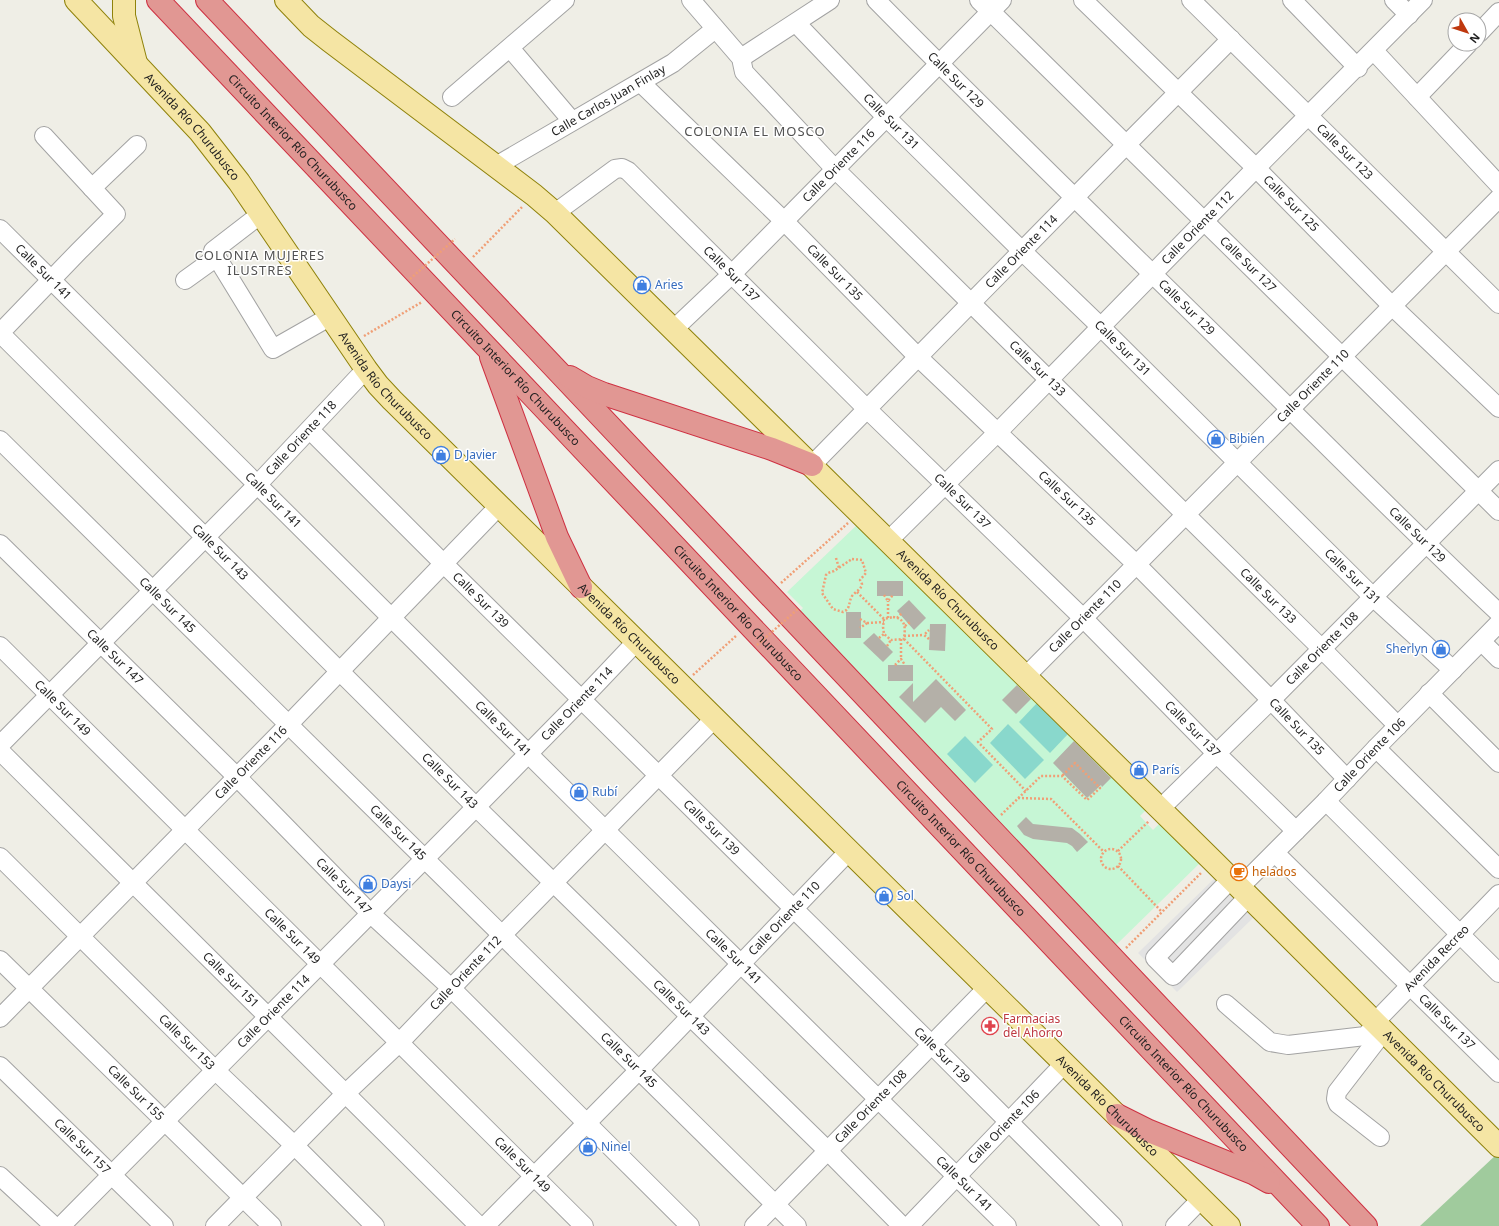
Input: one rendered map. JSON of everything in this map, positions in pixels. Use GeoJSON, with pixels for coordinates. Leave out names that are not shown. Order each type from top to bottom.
{"type":"FeatureCollection","features":[{"type":"Feature","properties":{"kind":"highway","name":"Circuito Interior Río Churubusco"},"geometry":{"type":"LineString","coordinates":[[158,0],[1318,1226]]}},
{"type":"Feature","properties":{"kind":"highway"},"geometry":{"type":"LineString","coordinates":[[207,0],[554,369],[1366,1226]]}},
{"type":"Feature","properties":{"kind":"highway"},"geometry":{"type":"LineString","coordinates":[[487,348],[557,537],[581,587]]}},
{"type":"Feature","properties":{"kind":"highway"},"geometry":{"type":"LineString","coordinates":[[554,369],[587,387],[604,394],[772,449],[812,465]]}},
{"type":"Feature","properties":{"kind":"highway"},"geometry":{"type":"LineString","coordinates":[[1117,1114],[1149,1131],[1253,1173],[1284,1190]]}},
{"type":"Feature","properties":{"kind":"main road","name":"Avenida Río Churubusco"},"geometry":{"type":"LineString","coordinates":[[76,0],[200,132],[239,182],[366,369],[392,400],[1229,1226]]}},
{"type":"Feature","properties":{"kind":"main road"},"geometry":{"type":"LineString","coordinates":[[124,0],[124,16],[136,65]]}},
{"type":"Feature","properties":{"kind":"main road","name":"Avenida Río Churubusco"},"geometry":{"type":"LineString","coordinates":[[286,0],[311,26],[534,195],[555,213],[1026,676],[1153,816],[1213,861],[1499,1146]]}},
{"type":"Feature","properties":{"kind":"street"},"geometry":{"type":"LineString","coordinates":[[452,97],[565,0]]}},
{"type":"Feature","properties":{"kind":"street","name":"Calle Sur 133"},"geometry":{"type":"LineString","coordinates":[[691,0],[741,58],[744,72],[835,169],[1185,515],[1322,648],[1398,726]]}},
{"type":"Feature","properties":{"kind":"street","name":"Calle Sur 129"},"geometry":{"type":"LineString","coordinates":[[876,0],[939,64],[1425,543],[1499,613]]}},
{"type":"Feature","properties":{"kind":"street","name":"Calle Sur 125"},"geometry":{"type":"LineString","coordinates":[[1083,0],[1256,168],[1392,306],[1499,408]]}},
{"type":"Feature","properties":{"kind":"street","name":"Calle Sur 123"},"geometry":{"type":"LineString","coordinates":[[1192,0],[1499,304]]}},
{"type":"Feature","properties":{"kind":"street"},"geometry":{"type":"LineString","coordinates":[[1292,0],[1358,68]]}},
{"type":"Feature","properties":{"kind":"street"},"geometry":{"type":"LineString","coordinates":[[1394,0],[1409,15]]}},
{"type":"Feature","properties":{"kind":"street","name":"Calle Oriente 112"},"geometry":{"type":"LineString","coordinates":[[888,540],[1050,380],[1308,115],[1358,68],[1423,0]]}},
{"type":"Feature","properties":{"kind":"street"},"geometry":{"type":"LineString","coordinates":[[741,58],[796,23],[827,1]]}},
{"type":"Feature","properties":{"kind":"street","name":"Calle Oriente 116"},"geometry":{"type":"LineString","coordinates":[[674,329],[732,274],[939,64],[991,4]]}},
{"type":"Feature","properties":{"kind":"street","name":"Calle Sur 127"},"geometry":{"type":"LineString","coordinates":[[991,4],[1127,144],[1341,357],[1499,511]]}},
{"type":"Feature","properties":{"kind":"street"},"geometry":{"type":"LineString","coordinates":[[1487,25],[1499,12]]}},
{"type":"Feature","properties":{"kind":"street","name":"Calle Sur 131"},"geometry":{"type":"LineString","coordinates":[[796,23],[886,117],[1101,327],[1237,463],[1373,596],[1453,670]]}},
{"type":"Feature","properties":{"kind":"street","name":"Calle Carlos Juan Finlay"},"geometry":{"type":"LineString","coordinates":[[496,166],[673,63],[715,29]]}},
{"type":"Feature","properties":{"kind":"street","name":"Calle Oriente 114"},"geometry":{"type":"LineString","coordinates":[[812,465],[1231,39]]}},
{"type":"Feature","properties":{"kind":"street"},"geometry":{"type":"LineString","coordinates":[[510,48],[572,121]]}},
{"type":"Feature","properties":{"kind":"street"},"geometry":{"type":"LineString","coordinates":[[1374,51],[1499,185]]}},
{"type":"Feature","properties":{"kind":"street"},"geometry":{"type":"LineString","coordinates":[[1417,97],[1460,52]]}},
{"type":"Feature","properties":{"kind":"street","name":"Calle Sur 135"},"geometry":{"type":"LineString","coordinates":[[641,83],[784,221],[918,358],[1136,564],[1347,779]]}},
{"type":"Feature","properties":{"kind":"street"},"geometry":{"type":"LineString","coordinates":[[0,333],[78,251],[116,214],[44,136]]}},
{"type":"Feature","properties":{"kind":"street"},"geometry":{"type":"LineString","coordinates":[[92,188],[137,145]]}},
{"type":"Feature","properties":{"kind":"street","name":"Calle Sur 137"},"geometry":{"type":"LineString","coordinates":[[555,213],[615,169],[622,168],[628,171],[867,409],[1083,618],[1216,753],[1296,831]]}},
{"type":"Feature","properties":{"kind":"street","name":"Calle Oriente 110"},"geometry":{"type":"LineString","coordinates":[[1026,676],[1499,198]]}},
{"type":"Feature","properties":{"kind":"street"},"geometry":{"type":"LineString","coordinates":[[185,280],[261,214]]}},
{"type":"Feature","properties":{"kind":"street","name":"Calle Sur 141"},"geometry":{"type":"LineString","coordinates":[[0,229],[392,617],[528,754],[1007,1226]]}},
{"type":"Feature","properties":{"kind":"street"},"geometry":{"type":"LineString","coordinates":[[215,254],[273,349],[331,316]]}},
{"type":"Feature","properties":{"kind":"street","name":"Calle Sur 143"},"geometry":{"type":"LineString","coordinates":[[0,333],[204,538],[553,883],[828,1151],[902,1226]]}},
{"type":"Feature","properties":{"kind":"street","name":"Calle Oriente 118"},"geometry":{"type":"LineString","coordinates":[[0,745],[100,642],[258,484],[366,369]]}},
{"type":"Feature","properties":{"kind":"street","name":"Calle Sur 139"},"geometry":{"type":"LineString","coordinates":[[310,430],[1113,1226]]}},
{"type":"Feature","properties":{"kind":"street","name":"Calle Sur 145"},"geometry":{"type":"LineString","coordinates":[[0,440],[797,1226]]}},
{"type":"Feature","properties":{"kind":"street","name":"Calle Oriente 108"},"geometry":{"type":"LineString","coordinates":[[1153,816],[1271,700],[1499,470]]}},
{"type":"Feature","properties":{"kind":"street","name":"Calle Oriente 116"},"geometry":{"type":"LineString","coordinates":[[0,1018],[288,725],[498,506]]}},
{"type":"Feature","properties":{"kind":"street","name":"Calle Sur 147"},"geometry":{"type":"LineString","coordinates":[[0,544],[237,777],[372,914],[451,988],[690,1226]]}},
{"type":"Feature","properties":{"kind":"street","name":"Calle Oriente 106"},"geometry":{"type":"LineString","coordinates":[[1240,887],[1499,624]]}},
{"type":"Feature","properties":{"kind":"street","name":"Calle Oriente 114"},"geometry":{"type":"LineString","coordinates":[[61,1226],[372,914],[636,642]]}},
{"type":"Feature","properties":{"kind":"street"},"geometry":{"type":"LineString","coordinates":[[1482,642],[1499,659]]}},
{"type":"Feature","properties":{"kind":"street","name":"Calle Sur 149"},"geometry":{"type":"LineString","coordinates":[[0,646],[584,1226]]}},
{"type":"Feature","properties":{"kind":"street"},"geometry":{"type":"LineString","coordinates":[[1429,694],[1499,763]]}},
{"type":"Feature","properties":{"kind":"street","name":"Calle Oriente 112"},"geometry":{"type":"LineString","coordinates":[[215,1226],[346,1093],[400,1042],[502,934],[714,719]]}},
{"type":"Feature","properties":{"kind":"street"},"geometry":{"type":"LineString","coordinates":[[1376,748],[1499,868]]}},
{"type":"Feature","properties":{"kind":"street","name":"Calle Sur 151"},"geometry":{"type":"LineString","coordinates":[[0,751],[479,1226]]}},
{"type":"Feature","properties":{"kind":"street"},"geometry":{"type":"LineString","coordinates":[[1326,801],[1499,973]]}},
{"type":"Feature","properties":{"kind":"street","name":"Calle Oriente 110"},"geometry":{"type":"LineString","coordinates":[[485,1226],[691,1017],[849,851]]}},
{"type":"Feature","properties":{"kind":"street","name":"Calle Sur 137"},"geometry":{"type":"LineString","coordinates":[[1275,853],[1499,1073]]}},
{"type":"Feature","properties":{"kind":"street","name":"Calle Sur 153"},"geometry":{"type":"LineString","coordinates":[[0,856],[216,1071],[295,1146],[375,1226]]}},
{"type":"Feature","properties":{"kind":"street"},"geometry":{"type":"LineString","coordinates":[[1240,887],[1174,976],[1155,958],[1240,887]]}},
{"type":"Feature","properties":{"kind":"street","name":"Avenida Recreo"},"geometry":{"type":"LineString","coordinates":[[1380,1027],[1410,986],[1499,894]]}},
{"type":"Feature","properties":{"kind":"street","name":"Calle Sur 155"},"geometry":{"type":"LineString","coordinates":[[0,960],[272,1226]]}},
{"type":"Feature","properties":{"kind":"street","name":"Calle Oriente 108"},"geometry":{"type":"LineString","coordinates":[[754,1226],[988,987]]}},
{"type":"Feature","properties":{"kind":"street"},"geometry":{"type":"LineString","coordinates":[[1226,1004],[1270,1042],[1277,1044],[1288,1045],[1365,1036],[1370,1031],[1380,1027]]}},
{"type":"Feature","properties":{"kind":"street"},"geometry":{"type":"LineString","coordinates":[[1380,1027],[1337,1092],[1336,1099],[1338,1104],[1380,1137]]}},
{"type":"Feature","properties":{"kind":"street","name":"Calle Oriente 106"},"geometry":{"type":"LineString","coordinates":[[909,1226],[1065,1063]]}},
{"type":"Feature","properties":{"kind":"street","name":"Calle Sur 157"},"geometry":{"type":"LineString","coordinates":[[0,1066],[164,1226]]}},
{"type":"Feature","properties":{"kind":"street"},"geometry":{"type":"LineString","coordinates":[[0,1176],[54,1226]]}},
{"type":"Feature","properties":{"kind":"street"},"geometry":{"type":"LineString","coordinates":[[1175,1226],[1202,1198]]}},
{"type":"Feature","properties":{"kind":"path"},"geometry":{"type":"LineString","coordinates":[[472,258],[534,195]]}},
{"type":"Feature","properties":{"kind":"path"},"geometry":{"type":"LineString","coordinates":[[410,280],[455,239]]}},
{"type":"Feature","properties":{"kind":"path"},"geometry":{"type":"LineString","coordinates":[[350,345],[428,298]]}},
{"type":"Feature","properties":{"kind":"path"},"geometry":{"type":"LineString","coordinates":[[777,586],[860,512]]}},
{"type":"Feature","properties":{"kind":"path"},"geometry":{"type":"LineString","coordinates":[[836,558],[839,568]]}},
{"type":"Feature","properties":{"kind":"path"},"geometry":{"type":"LineString","coordinates":[[850,560],[862,560],[866,573],[860,580],[862,586],[852,597],[850,605],[846,611],[843,612],[833,609],[822,593],[828,572],[839,568],[850,560]]}},
{"type":"Feature","properties":{"kind":"path"},"geometry":{"type":"LineString","coordinates":[[858,592],[886,620]]}},
{"type":"Feature","properties":{"kind":"path"},"geometry":{"type":"LineString","coordinates":[[884,595],[888,601]]}},
{"type":"Feature","properties":{"kind":"path"},"geometry":{"type":"LineString","coordinates":[[891,640],[884,634],[883,627],[886,620],[888,601],[893,595]]}},
{"type":"Feature","properties":{"kind":"path"},"geometry":{"type":"LineString","coordinates":[[753,640],[758,645],[799,608]]}},
{"type":"Feature","properties":{"kind":"path"},"geometry":{"type":"LineString","coordinates":[[860,628],[867,623],[897,618],[902,613]]}},
{"type":"Feature","properties":{"kind":"path"},"geometry":{"type":"LineString","coordinates":[[897,618],[904,622],[905,626],[901,659],[905,665]]}},
{"type":"Feature","properties":{"kind":"path"},"geometry":{"type":"LineString","coordinates":[[860,619],[867,623]]}},
{"type":"Feature","properties":{"kind":"path"},"geometry":{"type":"LineString","coordinates":[[905,626],[910,622]]}},
{"type":"Feature","properties":{"kind":"path"},"geometry":{"type":"LineString","coordinates":[[887,646],[891,640],[924,635],[930,630]]}},
{"type":"Feature","properties":{"kind":"path"},"geometry":{"type":"LineString","coordinates":[[681,686],[737,634]]}},
{"type":"Feature","properties":{"kind":"path"},"geometry":{"type":"LineString","coordinates":[[879,638],[884,634]]}},
{"type":"Feature","properties":{"kind":"path"},"geometry":{"type":"LineString","coordinates":[[924,635],[929,639]]}},
{"type":"Feature","properties":{"kind":"path"},"geometry":{"type":"LineString","coordinates":[[903,638],[992,729],[978,742],[1026,791]]}},
{"type":"Feature","properties":{"kind":"path"},"geometry":{"type":"LineString","coordinates":[[895,665],[901,659]]}},
{"type":"Feature","properties":{"kind":"path"},"geometry":{"type":"LineString","coordinates":[[999,817],[1041,776],[1062,776],[1087,800],[1100,788],[1075,763],[1062,776]]}},
{"type":"Feature","properties":{"kind":"path"},"geometry":{"type":"LineString","coordinates":[[1018,798],[1050,799],[1104,852]]}},
{"type":"Feature","properties":{"kind":"path"},"geometry":{"type":"LineString","coordinates":[[1118,851],[1153,816]]}},
{"type":"Feature","properties":{"kind":"path"},"geometry":{"type":"LineString","coordinates":[[1112,849],[1118,851],[1121,857],[1118,866],[1109,869],[1104,866],[1101,860],[1104,852],[1112,849]]}},
{"type":"Feature","properties":{"kind":"path"},"geometry":{"type":"LineString","coordinates":[[1126,948],[1213,861]]}},
{"type":"Feature","properties":{"kind":"path"},"geometry":{"type":"LineString","coordinates":[[1118,866],[1162,912]]}},
{"type":"Feature","properties":{"kind":"green space"},"geometry":{"type":"Polygon","coordinates":[[[859,523],[1148,808],[1140,816],[1153,830],[1161,822],[1201,862],[1116,945],[800,611],[803,608],[787,592],[859,523]]]}},
{"type":"Feature","properties":{"kind":"green space"},"geometry":{"type":"Polygon","coordinates":[[[1497,1154],[1499,1155],[1499,1226],[1420,1226],[1497,1154]]]}},
{"type":"Feature","properties":{"kind":"shaded area"},"geometry":{"type":"Polygon","coordinates":[[[1037,703],[1068,734],[1050,753],[1019,722],[1037,703]]]}},
{"type":"Feature","properties":{"kind":"shaded area"},"geometry":{"type":"Polygon","coordinates":[[[1008,724],[1044,760],[1025,779],[990,743],[1008,724]]]}},
{"type":"Feature","properties":{"kind":"shaded area"},"geometry":{"type":"Polygon","coordinates":[[[965,736],[993,765],[975,783],[947,754],[965,736]]]}},
{"type":"Feature","properties":{"kind":"shaded area"},"geometry":{"type":"Polygon","coordinates":[[[1217,876],[1256,915],[1177,992],[1138,953],[1217,876]]]}},
{"type":"Feature","properties":{"kind":"building"},"geometry":{"type":"Polygon","coordinates":[[[877,581],[903,581],[903,596],[877,596],[877,581]]]}},
{"type":"Feature","properties":{"kind":"building"},"geometry":{"type":"Polygon","coordinates":[[[909,600],[926,618],[914,630],[897,611],[909,600]]]}},
{"type":"Feature","properties":{"kind":"building"},"geometry":{"type":"Polygon","coordinates":[[[846,612],[861,612],[861,638],[846,638],[846,612]]]}},
{"type":"Feature","properties":{"kind":"building"},"geometry":{"type":"Polygon","coordinates":[[[930,624],[946,624],[945,651],[929,650],[930,624]]]}},
{"type":"Feature","properties":{"kind":"building"},"geometry":{"type":"Polygon","coordinates":[[[874,633],[893,652],[883,662],[863,643],[874,633]]]}},
{"type":"Feature","properties":{"kind":"building"},"geometry":{"type":"Polygon","coordinates":[[[888,665],[913,665],[913,681],[888,681],[888,665]]]}},
{"type":"Feature","properties":{"kind":"building"},"geometry":{"type":"Polygon","coordinates":[[[936,679],[966,710],[955,721],[941,707],[925,723],[899,697],[913,683],[913,702],[936,679]]]}},
{"type":"Feature","properties":{"kind":"building"},"geometry":{"type":"Polygon","coordinates":[[[1017,685],[1031,699],[1016,714],[1002,700],[1017,685]]]}},
{"type":"Feature","properties":{"kind":"building"},"geometry":{"type":"Polygon","coordinates":[[[1074,741],[1111,778],[1087,798],[1053,763],[1074,741]]]}},
{"type":"Feature","properties":{"kind":"building"},"geometry":{"type":"Polygon","coordinates":[[[1026,817],[1033,824],[1072,828],[1088,842],[1077,852],[1067,843],[1033,839],[1024,835],[1017,826],[1026,817]]]}},
{"type":"Feature","properties":{"kind":"place","name":"Aries"},"geometry":{"type":"Point","coordinates":[642,285]}},
{"type":"Feature","properties":{"kind":"place","name":"Bibien"},"geometry":{"type":"Point","coordinates":[1216,439]}},
{"type":"Feature","properties":{"kind":"place","name":"D Javier"},"geometry":{"type":"Point","coordinates":[441,455]}},
{"type":"Feature","properties":{"kind":"place","name":"Sherlyn"},"geometry":{"type":"Point","coordinates":[1441,649]}},
{"type":"Feature","properties":{"kind":"place","name":"París"},"geometry":{"type":"Point","coordinates":[1139,770]}},
{"type":"Feature","properties":{"kind":"place","name":"Rubí"},"geometry":{"type":"Point","coordinates":[579,792]}},
{"type":"Feature","properties":{"kind":"place","name":"helados"},"geometry":{"type":"Point","coordinates":[1239,872]}},
{"type":"Feature","properties":{"kind":"place","name":"Daysi"},"geometry":{"type":"Point","coordinates":[368,884]}},
{"type":"Feature","properties":{"kind":"place","name":"Sol"},"geometry":{"type":"Point","coordinates":[884,896]}},
{"type":"Feature","properties":{"kind":"place","name":"Farmacias del Ahorro"},"geometry":{"type":"Point","coordinates":[990,1026]}},
{"type":"Feature","properties":{"kind":"place","name":"Ninel"},"geometry":{"type":"Point","coordinates":[588,1147]}},
{"type":"Feature","properties":{"kind":"district","name":"COLONIA EL MOSCO"},"geometry":{"type":"Point","coordinates":[755,131]}},
{"type":"Feature","properties":{"kind":"district","name":"COLONIA MUJERES ILUSTRES"},"geometry":{"type":"Point","coordinates":[260,262]}}]}
